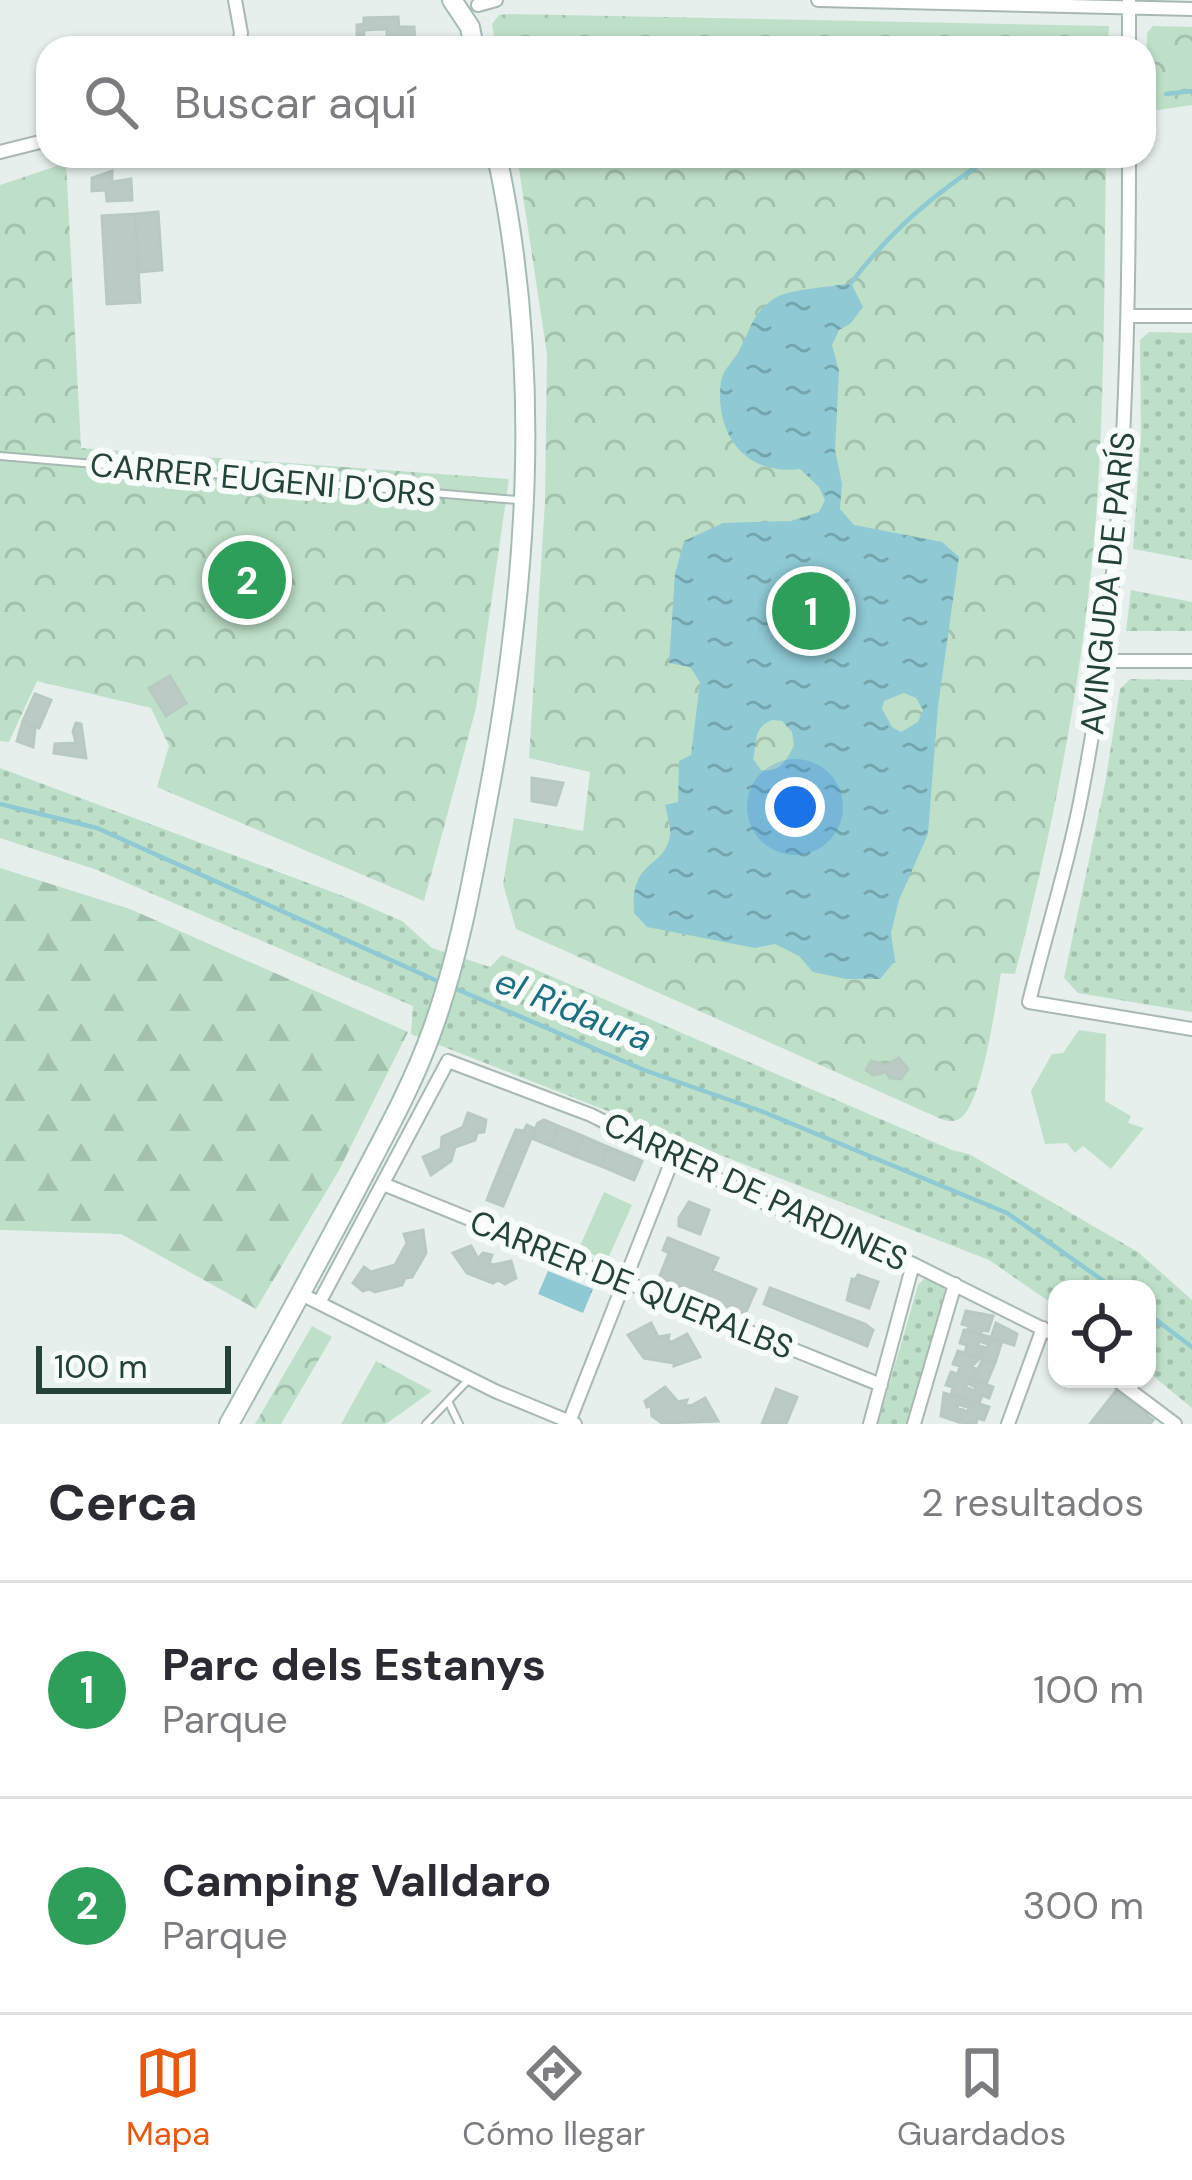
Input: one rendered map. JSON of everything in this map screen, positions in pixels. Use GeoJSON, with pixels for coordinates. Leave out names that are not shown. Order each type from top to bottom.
{"type":"FeatureCollection","features":[{"type":"Feature","properties":{"kind":"main road"},"geometry":{"type":"LineString","coordinates":[[467,6],[472,36]]}},
{"type":"Feature","properties":{"kind":"main road"},"geometry":{"type":"LineString","coordinates":[[230,1424],[310,1298],[433,1029],[464,926],[514,653],[526,501],[526,356],[500,168]]}},
{"type":"Feature","properties":{"kind":"street"},"geometry":{"type":"LineString","coordinates":[[235,0],[240,36]]}},
{"type":"Feature","properties":{"kind":"street"},"geometry":{"type":"LineString","coordinates":[[818,0],[1100,3],[1192,9]]}},
{"type":"Feature","properties":{"kind":"street"},"geometry":{"type":"LineString","coordinates":[[1129,4],[1129,36]]}},
{"type":"Feature","properties":{"kind":"street"},"geometry":{"type":"LineString","coordinates":[[0,152],[36,143]]}},
{"type":"Feature","properties":{"kind":"street","name":"AVINGUDA DE PARÍS"},"geometry":{"type":"LineString","coordinates":[[1129,168],[1129,316],[1114,567],[1084,784],[1030,1002],[1192,1029]]}},
{"type":"Feature","properties":{"kind":"street"},"geometry":{"type":"LineString","coordinates":[[1129,316],[1192,316]]}},
{"type":"Feature","properties":{"kind":"street"},"geometry":{"type":"LineString","coordinates":[[1102,661],[1192,661]]}},
{"type":"Feature","properties":{"kind":"street","name":"CARRER DE PARDINES"},"geometry":{"type":"LineString","coordinates":[[383,1184],[448,1061],[591,1115],[767,1204],[913,1264],[1048,1331]]}},
{"type":"Feature","properties":{"kind":"street"},"geometry":{"type":"LineString","coordinates":[[383,1184],[310,1298],[572,1423],[674,1158]]}},
{"type":"Feature","properties":{"kind":"street","name":"CARRER DE QUERALBS"},"geometry":{"type":"LineString","coordinates":[[383,1184],[880,1384]]}},
{"type":"Feature","properties":{"kind":"street"},"geometry":{"type":"LineString","coordinates":[[870,1424],[913,1264]]}},
{"type":"Feature","properties":{"kind":"street"},"geometry":{"type":"LineString","coordinates":[[914,1424],[955,1284]]}},
{"type":"Feature","properties":{"kind":"street"},"geometry":{"type":"LineString","coordinates":[[1008,1424],[1043,1328]]}},
{"type":"Feature","properties":{"kind":"street"},"geometry":{"type":"LineString","coordinates":[[1127,1388],[1175,1424]]}},
{"type":"Feature","properties":{"kind":"lane","name":"CARRER EUGENI D'ORS"},"geometry":{"type":"LineString","coordinates":[[0,456],[526,501]]}},
{"type":"Feature","properties":{"kind":"lane"},"geometry":{"type":"LineString","coordinates":[[426,1424],[470,1378]]}},
{"type":"Feature","properties":{"kind":"lane"},"geometry":{"type":"LineString","coordinates":[[449,1403],[459,1424]]}},
{"type":"Feature","properties":{"kind":"green space"},"geometry":{"type":"Polygon","coordinates":[[[499,15],[1109,26],[1109,36],[494,36],[492,24],[499,15]]]}},
{"type":"Feature","properties":{"kind":"green space"},"geometry":{"type":"Polygon","coordinates":[[[1153,26],[1192,27],[1192,105],[1156,110],[1156,36],[1147,33],[1153,26]]]}},
{"type":"Feature","properties":{"kind":"green space"},"geometry":{"type":"Polygon","coordinates":[[[51,168],[66,168],[81,448],[509,479],[476,708],[424,901],[157,787],[169,746],[151,708],[37,681],[9,742],[0,741],[0,185],[51,168]]]}},
{"type":"Feature","properties":{"kind":"green space"},"geometry":{"type":"Polygon","coordinates":[[[519,168],[1106,168],[1098,493],[1073,705],[1015,974],[1001,973],[981,1075],[959,1119],[932,1115],[516,929],[503,884],[514,818],[583,831],[590,772],[529,758],[545,501],[547,354],[519,168]]]}},
{"type":"Feature","properties":{"kind":"green space"},"geometry":{"type":"Polygon","coordinates":[[[1149,332],[1192,333],[1192,560],[1133,549],[1141,436],[1140,340],[1149,332]]]}},
{"type":"Feature","properties":{"kind":"green space"},"geometry":{"type":"Polygon","coordinates":[[[1131,590],[1192,602],[1192,631],[1126,631],[1131,590]]]}},
{"type":"Feature","properties":{"kind":"green space"},"geometry":{"type":"Polygon","coordinates":[[[1130,679],[1192,680],[1192,1012],[1078,993],[1064,978],[1120,689],[1130,679]]]}},
{"type":"Feature","properties":{"kind":"green space"},"geometry":{"type":"Polygon","coordinates":[[[0,768],[351,899],[402,921],[432,948],[490,967],[502,955],[969,1154],[1138,1252],[1192,1300],[1192,1408],[1156,1378],[1156,1280],[1048,1280],[1048,1301],[989,1260],[411,1034],[413,1006],[97,870],[0,838],[0,768]]]}},
{"type":"Feature","properties":{"kind":"green space"},"geometry":{"type":"Polygon","coordinates":[[[0,868],[130,909],[408,1032],[338,1172],[256,1309],[121,1234],[0,1230],[0,868]]]}},
{"type":"Feature","properties":{"kind":"green space"},"geometry":{"type":"Polygon","coordinates":[[[1079,1030],[1106,1034],[1105,1101],[1131,1116],[1128,1123],[1144,1128],[1111,1169],[1083,1146],[1075,1153],[1067,1143],[1045,1144],[1031,1091],[1052,1054],[1063,1053],[1079,1030]]]}},
{"type":"Feature","properties":{"kind":"green space"},"geometry":{"type":"Polygon","coordinates":[[[604,1192],[632,1205],[607,1261],[579,1248],[604,1192]]]}},
{"type":"Feature","properties":{"kind":"green space"},"geometry":{"type":"Polygon","coordinates":[[[924,1279],[945,1290],[908,1424],[878,1424],[918,1285],[924,1279]]]}},
{"type":"Feature","properties":{"kind":"green space"},"geometry":{"type":"Polygon","coordinates":[[[312,1326],[332,1337],[281,1424],[255,1424],[312,1326]]]}},
{"type":"Feature","properties":{"kind":"green space"},"geometry":{"type":"Polygon","coordinates":[[[376,1361],[432,1391],[386,1424],[341,1424],[376,1361]]]}},
{"type":"Feature","properties":{"kind":"water"},"geometry":{"type":"Polygon","coordinates":[[[851,283],[863,307],[839,330],[832,345],[839,371],[835,450],[842,484],[840,509],[854,525],[942,542],[959,557],[938,706],[928,834],[899,900],[891,933],[895,961],[880,979],[813,972],[799,956],[775,944],[755,948],[647,927],[634,913],[637,882],[667,846],[670,832],[665,805],[678,802],[679,761],[691,755],[700,682],[690,667],[669,663],[675,574],[684,541],[723,523],[791,521],[819,512],[825,500],[800,469],[764,466],[738,448],[723,419],[722,377],[769,302],[792,292],[851,283]],[[904,693],[884,701],[882,709],[892,727],[901,732],[918,722],[923,710],[916,698],[904,693]],[[772,720],[757,736],[753,759],[761,770],[778,767],[794,745],[792,732],[782,721],[772,720]]]}},
{"type":"Feature","properties":{"kind":"water"},"geometry":{"type":"Polygon","coordinates":[[[548,1271],[593,1289],[583,1313],[538,1294],[548,1271]]]}},
{"type":"Feature","properties":{"kind":"building"},"geometry":{"type":"Polygon","coordinates":[[[398,17],[399,27],[414,27],[415,36],[387,36],[387,29],[357,35],[357,25],[364,24],[364,18],[398,17]]]}},
{"type":"Feature","properties":{"kind":"building"},"geometry":{"type":"Polygon","coordinates":[[[112,171],[112,182],[131,179],[132,200],[107,201],[106,190],[92,191],[92,178],[112,171]]]}},
{"type":"Feature","properties":{"kind":"building"},"geometry":{"type":"Polygon","coordinates":[[[158,212],[162,270],[139,272],[135,214],[158,212]]]}},
{"type":"Feature","properties":{"kind":"building"},"geometry":{"type":"Polygon","coordinates":[[[135,214],[140,302],[107,304],[102,216],[135,214]]]}},
{"type":"Feature","properties":{"kind":"building"},"geometry":{"type":"Polygon","coordinates":[[[170,676],[186,703],[166,716],[149,688],[170,676]]]}},
{"type":"Feature","properties":{"kind":"building"},"geometry":{"type":"Polygon","coordinates":[[[35,694],[51,700],[39,728],[23,721],[35,694]]]}},
{"type":"Feature","properties":{"kind":"building"},"geometry":{"type":"Polygon","coordinates":[[[23,721],[35,729],[33,747],[17,741],[23,721]]]}},
{"type":"Feature","properties":{"kind":"building"},"geometry":{"type":"Polygon","coordinates":[[[76,723],[81,724],[86,758],[54,753],[55,744],[76,743],[76,723]]]}},
{"type":"Feature","properties":{"kind":"building"},"geometry":{"type":"Polygon","coordinates":[[[532,778],[563,783],[556,805],[532,801],[532,778]]]}},
{"type":"Feature","properties":{"kind":"building"},"geometry":{"type":"Polygon","coordinates":[[[899,1058],[908,1069],[901,1079],[866,1070],[871,1061],[886,1065],[899,1058]]]}},
{"type":"Feature","properties":{"kind":"building"},"geometry":{"type":"Polygon","coordinates":[[[468,1113],[486,1120],[484,1132],[455,1147],[451,1161],[431,1175],[423,1157],[441,1149],[442,1137],[463,1127],[468,1113]]]}},
{"type":"Feature","properties":{"kind":"building"},"geometry":{"type":"Polygon","coordinates":[[[544,1120],[558,1126],[551,1146],[531,1138],[544,1120]]]}},
{"type":"Feature","properties":{"kind":"building"},"geometry":{"type":"Polygon","coordinates":[[[527,1125],[535,1129],[525,1153],[509,1146],[516,1130],[524,1131],[527,1125]]]}},
{"type":"Feature","properties":{"kind":"building"},"geometry":{"type":"Polygon","coordinates":[[[558,1126],[583,1136],[575,1156],[551,1146],[558,1126]]]}},
{"type":"Feature","properties":{"kind":"building"},"geometry":{"type":"Polygon","coordinates":[[[583,1136],[608,1147],[601,1166],[575,1156],[583,1136]]]}},
{"type":"Feature","properties":{"kind":"building"},"geometry":{"type":"Polygon","coordinates":[[[509,1146],[525,1153],[515,1177],[499,1170],[509,1146]]]}},
{"type":"Feature","properties":{"kind":"building"},"geometry":{"type":"Polygon","coordinates":[[[608,1147],[642,1161],[634,1180],[601,1166],[608,1147]]]}},
{"type":"Feature","properties":{"kind":"building"},"geometry":{"type":"Polygon","coordinates":[[[499,1170],[515,1177],[503,1206],[487,1200],[499,1170]]]}},
{"type":"Feature","properties":{"kind":"building"},"geometry":{"type":"Polygon","coordinates":[[[689,1202],[709,1210],[700,1234],[679,1226],[689,1202]]]}},
{"type":"Feature","properties":{"kind":"building"},"geometry":{"type":"Polygon","coordinates":[[[423,1230],[426,1253],[402,1285],[375,1292],[363,1291],[353,1283],[364,1267],[371,1272],[395,1265],[407,1243],[404,1234],[423,1230]]]}},
{"type":"Feature","properties":{"kind":"building"},"geometry":{"type":"Polygon","coordinates":[[[668,1238],[718,1258],[712,1271],[756,1289],[745,1314],[659,1278],[669,1253],[663,1250],[668,1238]]]}},
{"type":"Feature","properties":{"kind":"building"},"geometry":{"type":"Polygon","coordinates":[[[471,1246],[478,1259],[483,1253],[492,1255],[489,1263],[493,1265],[511,1261],[516,1278],[493,1283],[467,1273],[453,1253],[471,1246]]]}},
{"type":"Feature","properties":{"kind":"building"},"geometry":{"type":"Polygon","coordinates":[[[858,1275],[878,1282],[869,1308],[847,1300],[852,1279],[858,1275]]]}},
{"type":"Feature","properties":{"kind":"building"},"geometry":{"type":"Polygon","coordinates":[[[770,1288],[865,1324],[873,1330],[867,1346],[764,1304],[770,1288]]]}},
{"type":"Feature","properties":{"kind":"building"},"geometry":{"type":"Polygon","coordinates":[[[966,1311],[993,1316],[988,1331],[980,1335],[967,1331],[969,1326],[962,1324],[966,1311]]]}},
{"type":"Feature","properties":{"kind":"building"},"geometry":{"type":"Polygon","coordinates":[[[651,1323],[658,1337],[669,1335],[668,1341],[687,1334],[700,1357],[674,1366],[644,1358],[628,1335],[651,1323]]]}},
{"type":"Feature","properties":{"kind":"building"},"geometry":{"type":"Polygon","coordinates":[[[996,1323],[1017,1334],[1014,1345],[991,1338],[996,1323]]]}},
{"type":"Feature","properties":{"kind":"building"},"geometry":{"type":"Polygon","coordinates":[[[964,1330],[986,1336],[985,1343],[979,1341],[978,1346],[983,1347],[980,1358],[965,1353],[967,1345],[960,1343],[964,1330]]]}},
{"type":"Feature","properties":{"kind":"building"},"geometry":{"type":"Polygon","coordinates":[[[986,1336],[1002,1341],[995,1363],[980,1358],[989,1344],[986,1336]]]}},
{"type":"Feature","properties":{"kind":"building"},"geometry":{"type":"Polygon","coordinates":[[[958,1351],[980,1358],[971,1367],[976,1369],[973,1379],[958,1374],[960,1366],[953,1364],[958,1351]]]}},
{"type":"Feature","properties":{"kind":"building"},"geometry":{"type":"Polygon","coordinates":[[[983,1359],[995,1363],[986,1384],[973,1379],[983,1359]]]}},
{"type":"Feature","properties":{"kind":"building"},"geometry":{"type":"Polygon","coordinates":[[[951,1372],[973,1379],[964,1388],[970,1389],[966,1400],[951,1395],[953,1387],[946,1385],[951,1372]]]}},
{"type":"Feature","properties":{"kind":"building"},"geometry":{"type":"Polygon","coordinates":[[[973,1379],[993,1387],[989,1398],[982,1395],[979,1404],[966,1400],[976,1387],[971,1385],[973,1379]]]}},
{"type":"Feature","properties":{"kind":"building"},"geometry":{"type":"Polygon","coordinates":[[[665,1387],[678,1402],[687,1400],[685,1405],[705,1398],[718,1421],[662,1423],[652,1416],[651,1405],[647,1407],[645,1401],[665,1387]]]}},
{"type":"Feature","properties":{"kind":"building"},"geometry":{"type":"Polygon","coordinates":[[[776,1389],[797,1397],[786,1424],[762,1424],[776,1389]]]}},
{"type":"Feature","properties":{"kind":"building"},"geometry":{"type":"Polygon","coordinates":[[[1116,1391],[1148,1413],[1153,1420],[1150,1424],[1090,1424],[1116,1391]]]}},
{"type":"Feature","properties":{"kind":"building"},"geometry":{"type":"Polygon","coordinates":[[[944,1393],[966,1400],[964,1406],[958,1404],[957,1409],[963,1410],[959,1422],[941,1416],[944,1393]]]}},
{"type":"Feature","properties":{"kind":"building"},"geometry":{"type":"Polygon","coordinates":[[[966,1400],[989,1407],[984,1420],[959,1422],[969,1407],[964,1406],[966,1400]]]}},
{"type":"Feature","properties":{"kind":"waterway"},"geometry":{"type":"LineString","coordinates":[[1166,94],[1192,91]]}},
{"type":"Feature","properties":{"kind":"waterway"},"geometry":{"type":"LineString","coordinates":[[851,283],[916,213],[975,168]]}},
{"type":"Feature","properties":{"kind":"waterway","name":"el Ridaura"},"geometry":{"type":"LineString","coordinates":[[0,804],[97,828],[444,984]]}},
{"type":"Feature","properties":{"kind":"waterway","name":"el Ridaura"},"geometry":{"type":"LineString","coordinates":[[454,988],[644,1070],[761,1111],[1007,1213],[1102,1280]]}},
{"type":"Feature","properties":{"kind":"waterway","name":"el Ridaura"},"geometry":{"type":"LineString","coordinates":[[1156,1320],[1192,1347]]}},
{"type":"Feature","properties":{"kind":"place","name":"Camping Valldaro"},"geometry":{"type":"Point","coordinates":[247,580]}},
{"type":"Feature","properties":{"kind":"place","name":"Parc dels Estanys"},"geometry":{"type":"Point","coordinates":[811,611]}}]}
